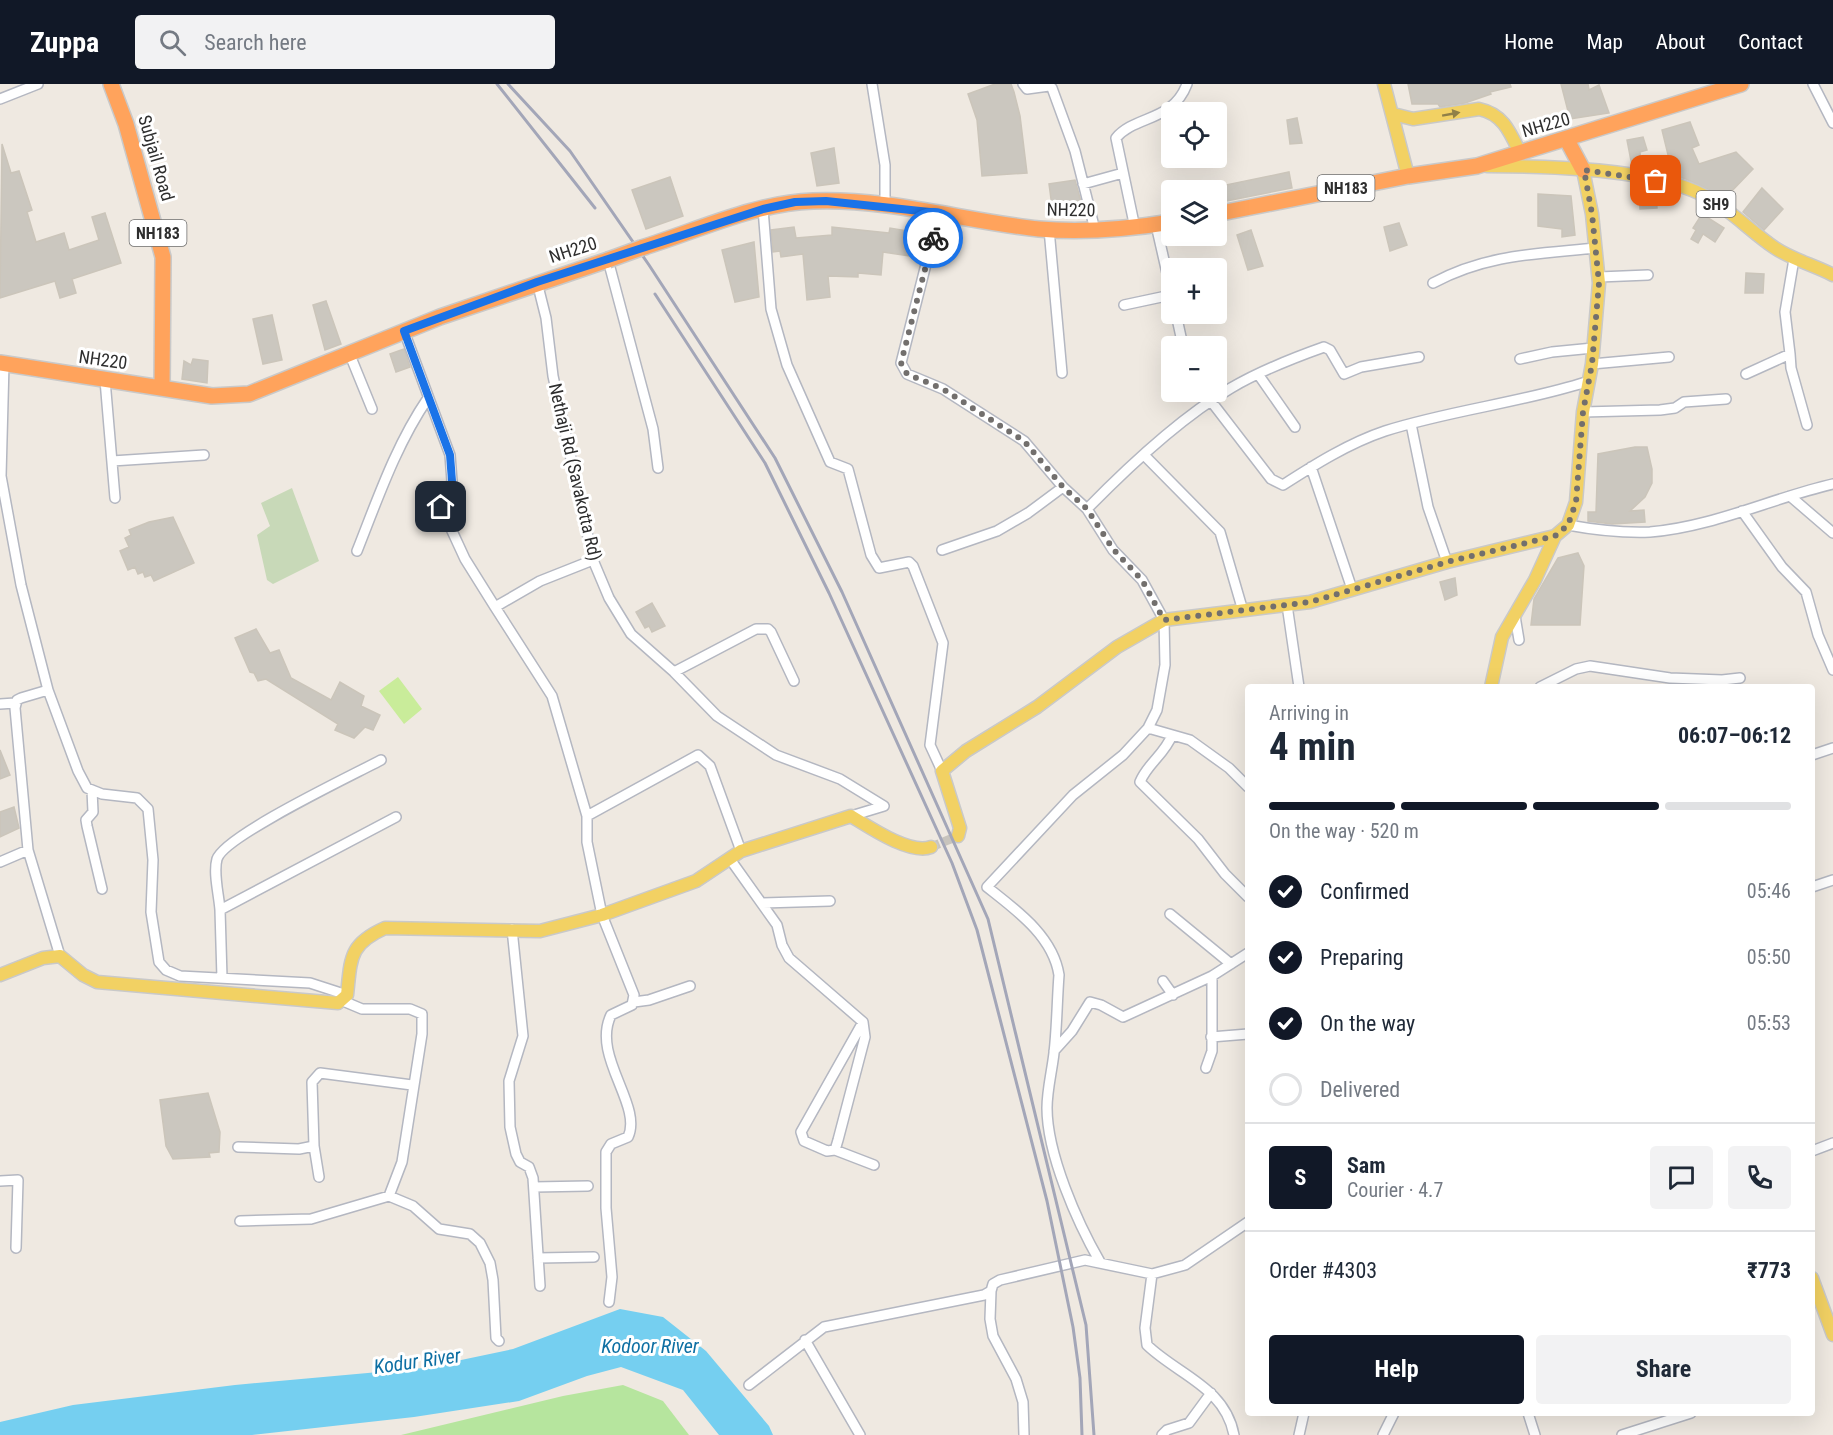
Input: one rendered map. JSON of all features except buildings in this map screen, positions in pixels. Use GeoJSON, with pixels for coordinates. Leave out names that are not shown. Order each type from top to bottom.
{"type":"FeatureCollection","features":[{"type":"Feature","properties":{"kind":"highway","name":"Subjail Road"},"geometry":{"type":"LineString","coordinates":[[111,84],[128,132],[163,257],[162,388]]}},
{"type":"Feature","properties":{"kind":"highway","name":"NH220"},"geometry":{"type":"LineString","coordinates":[[1227,212],[1408,176],[1477,166],[1567,140],[1741,84]]}},
{"type":"Feature","properties":{"kind":"highway"},"geometry":{"type":"LineString","coordinates":[[1567,140],[1584,170]]}},
{"type":"Feature","properties":{"kind":"highway","name":"NH220"},"geometry":{"type":"LineString","coordinates":[[2,364],[218,396],[249,394],[350,355],[404,331],[537,282],[763,209],[817,201],[885,206],[1049,229],[1095,230],[1161,224]]}},
{"type":"Feature","properties":{"kind":"main road"},"geometry":{"type":"LineString","coordinates":[[1384,84],[1408,176]]}},
{"type":"Feature","properties":{"kind":"main road"},"geometry":{"type":"LineString","coordinates":[[1393,114],[1413,119],[1479,109],[1489,111],[1505,123],[1520,153]]}},
{"type":"Feature","properties":{"kind":"main road"},"geometry":{"type":"LineString","coordinates":[[1477,166],[1554,166],[1584,170],[1599,277],[1592,364],[1586,382],[1576,502],[1568,525],[1555,536],[1502,637],[1492,684]]}},
{"type":"Feature","properties":{"kind":"main road","name":"SH9"},"geometry":{"type":"LineString","coordinates":[[1584,170],[1656,181],[1704,196],[1794,260],[1833,275]]}},
{"type":"Feature","properties":{"kind":"main road"},"geometry":{"type":"LineString","coordinates":[[958,836],[960,828],[942,771],[966,751],[1037,707],[1117,647],[1164,620],[1310,602],[1447,562],[1555,536]]}},
{"type":"Feature","properties":{"kind":"main road"},"geometry":{"type":"LineString","coordinates":[[0,975],[43,957],[60,956],[83,975],[97,982],[338,1003],[345,998],[351,958],[364,938],[385,928],[540,931],[602,915],[696,880],[741,851],[851,816],[877,832],[916,848],[931,847]]}},
{"type":"Feature","properties":{"kind":"main road"},"geometry":{"type":"LineString","coordinates":[[1815,1286],[1833,1335]]}},
{"type":"Feature","properties":{"kind":"street"},"geometry":{"type":"LineString","coordinates":[[0,99],[38,84]]}},
{"type":"Feature","properties":{"kind":"street"},"geometry":{"type":"LineString","coordinates":[[872,84],[885,165],[885,206]]}},
{"type":"Feature","properties":{"kind":"street"},"geometry":{"type":"LineString","coordinates":[[1023,84],[1027,89],[1049,86],[1052,88],[1075,151],[1095,230]]}},
{"type":"Feature","properties":{"kind":"street"},"geometry":{"type":"LineString","coordinates":[[1135,228],[1116,138],[1122,131],[1160,115],[1174,104],[1187,84]]}},
{"type":"Feature","properties":{"kind":"street"},"geometry":{"type":"LineString","coordinates":[[1813,84],[1833,123]]}},
{"type":"Feature","properties":{"kind":"street"},"geometry":{"type":"LineString","coordinates":[[1083,184],[1123,173]]}},
{"type":"Feature","properties":{"kind":"street"},"geometry":{"type":"LineString","coordinates":[[763,209],[771,309],[787,365],[830,462],[848,469],[871,555],[879,568],[909,562],[913,566],[943,643],[930,745],[942,771]]}},
{"type":"Feature","properties":{"kind":"street"},"geometry":{"type":"LineString","coordinates":[[939,213],[901,363],[907,374],[943,389],[1024,441],[1063,487],[1087,509],[1113,549],[1142,580],[1164,620],[1165,665],[1157,710],[1149,728],[1123,755],[1073,795],[987,887],[1025,917],[1052,952],[1057,964],[1059,975],[1054,1051],[1047,1108],[1052,1137],[1079,1226],[1100,1262]]}},
{"type":"Feature","properties":{"kind":"street"},"geometry":{"type":"LineString","coordinates":[[1156,225],[1163,258]]}},
{"type":"Feature","properties":{"kind":"street"},"geometry":{"type":"LineString","coordinates":[[1049,229],[1062,374]]}},
{"type":"Feature","properties":{"kind":"street"},"geometry":{"type":"LineString","coordinates":[[1433,283],[1461,268],[1503,257],[1596,248]]}},
{"type":"Feature","properties":{"kind":"street"},"geometry":{"type":"LineString","coordinates":[[608,260],[653,429],[658,468]]}},
{"type":"Feature","properties":{"kind":"street"},"geometry":{"type":"LineString","coordinates":[[1794,260],[1785,312],[1791,368],[1807,425]]}},
{"type":"Feature","properties":{"kind":"street"},"geometry":{"type":"LineString","coordinates":[[1599,277],[1648,275]]}},
{"type":"Feature","properties":{"kind":"street","name":"Nethaji Rd (Savakotta Rd)"},"geometry":{"type":"LineString","coordinates":[[537,282],[546,318],[553,376],[593,560],[609,598],[631,634],[674,672],[717,716],[776,755],[840,779],[884,806],[851,816]]}},
{"type":"Feature","properties":{"kind":"street"},"geometry":{"type":"LineString","coordinates":[[1124,305],[1161,297]]}},
{"type":"Feature","properties":{"kind":"street"},"geometry":{"type":"LineString","coordinates":[[404,331],[428,398],[438,417],[452,468],[452,481],[441,507],[465,559],[552,696],[587,816],[587,842],[602,915],[634,995],[634,1002]]}},
{"type":"Feature","properties":{"kind":"street"},"geometry":{"type":"LineString","coordinates":[[1227,392],[1258,374],[1324,347],[1330,350],[1344,374],[1361,368],[1419,357]]}},
{"type":"Feature","properties":{"kind":"street"},"geometry":{"type":"LineString","coordinates":[[1520,359],[1552,352],[1593,348]]}},
{"type":"Feature","properties":{"kind":"street"},"geometry":{"type":"LineString","coordinates":[[1746,374],[1790,354]]}},
{"type":"Feature","properties":{"kind":"street"},"geometry":{"type":"LineString","coordinates":[[350,355],[372,409]]}},
{"type":"Feature","properties":{"kind":"street"},"geometry":{"type":"LineString","coordinates":[[1592,364],[1669,357]]}},
{"type":"Feature","properties":{"kind":"street"},"geometry":{"type":"LineString","coordinates":[[2,364],[1,476],[21,585],[48,690],[78,771],[87,788],[102,794],[137,798],[148,809],[153,860],[151,912],[159,962],[166,970],[180,976],[310,983],[345,998],[362,1009],[410,1009],[420,1012],[422,1034],[412,1085],[402,1162],[389,1196]]}},
{"type":"Feature","properties":{"kind":"street"},"geometry":{"type":"LineString","coordinates":[[1258,374],[1295,427]]}},
{"type":"Feature","properties":{"kind":"street"},"geometry":{"type":"LineString","coordinates":[[105,380],[115,498]]}},
{"type":"Feature","properties":{"kind":"street"},"geometry":{"type":"LineString","coordinates":[[1212,402],[1271,479],[1283,485],[1311,467],[1382,432],[1548,394],[1586,382]]}},
{"type":"Feature","properties":{"kind":"street"},"geometry":{"type":"LineString","coordinates":[[357,551],[396,453],[409,426],[428,398]]}},
{"type":"Feature","properties":{"kind":"street"},"geometry":{"type":"LineString","coordinates":[[1583,412],[1660,411],[1675,408],[1684,402],[1726,399]]}},
{"type":"Feature","properties":{"kind":"street"},"geometry":{"type":"LineString","coordinates":[[1087,509],[1144,455],[1210,402]]}},
{"type":"Feature","properties":{"kind":"street"},"geometry":{"type":"LineString","coordinates":[[1411,424],[1428,507],[1447,562]]}},
{"type":"Feature","properties":{"kind":"street"},"geometry":{"type":"LineString","coordinates":[[112,460],[204,455]]}},
{"type":"Feature","properties":{"kind":"street"},"geometry":{"type":"LineString","coordinates":[[1144,455],[1220,532],[1243,611]]}},
{"type":"Feature","properties":{"kind":"street"},"geometry":{"type":"LineString","coordinates":[[1311,467],[1352,589]]}},
{"type":"Feature","properties":{"kind":"street"},"geometry":{"type":"LineString","coordinates":[[1568,525],[1606,531],[1650,532],[1679,528],[1833,484]]}},
{"type":"Feature","properties":{"kind":"street"},"geometry":{"type":"LineString","coordinates":[[942,550],[997,531],[1028,513],[1063,487]]}},
{"type":"Feature","properties":{"kind":"street"},"geometry":{"type":"LineString","coordinates":[[1790,496],[1833,533]]}},
{"type":"Feature","properties":{"kind":"street"},"geometry":{"type":"LineString","coordinates":[[1742,511],[1782,567],[1806,592],[1818,635],[1833,670]]}},
{"type":"Feature","properties":{"kind":"street"},"geometry":{"type":"LineString","coordinates":[[495,607],[540,581],[593,560]]}},
{"type":"Feature","properties":{"kind":"street"},"geometry":{"type":"LineString","coordinates":[[1287,606],[1299,684]]}},
{"type":"Feature","properties":{"kind":"street"},"geometry":{"type":"LineString","coordinates":[[1515,616],[1519,640]]}},
{"type":"Feature","properties":{"kind":"street"},"geometry":{"type":"LineString","coordinates":[[674,672],[756,629],[763,628],[771,632],[794,681]]}},
{"type":"Feature","properties":{"kind":"street"},"geometry":{"type":"LineString","coordinates":[[1546,684],[1576,669],[1590,666],[1670,678],[1722,680],[1740,678]]}},
{"type":"Feature","properties":{"kind":"street"},"geometry":{"type":"LineString","coordinates":[[0,704],[15,703],[21,698],[48,690]]}},
{"type":"Feature","properties":{"kind":"street"},"geometry":{"type":"LineString","coordinates":[[15,703],[28,850],[60,956]]}},
{"type":"Feature","properties":{"kind":"street"},"geometry":{"type":"LineString","coordinates":[[1149,728],[1190,740],[1229,768],[1245,784]]}},
{"type":"Feature","properties":{"kind":"street"},"geometry":{"type":"LineString","coordinates":[[1172,735],[1169,744],[1143,773],[1140,782],[1198,839],[1225,874],[1245,894]]}},
{"type":"Feature","properties":{"kind":"street"},"geometry":{"type":"LineString","coordinates":[[1815,754],[1833,748]]}},
{"type":"Feature","properties":{"kind":"street"},"geometry":{"type":"LineString","coordinates":[[587,816],[698,755],[710,766],[741,851]]}},
{"type":"Feature","properties":{"kind":"street"},"geometry":{"type":"LineString","coordinates":[[222,978],[216,861],[222,848],[381,760]]}},
{"type":"Feature","properties":{"kind":"street"},"geometry":{"type":"LineString","coordinates":[[92,790],[93,812],[86,820],[102,889]]}},
{"type":"Feature","properties":{"kind":"street"},"geometry":{"type":"LineString","coordinates":[[220,910],[396,817]]}},
{"type":"Feature","properties":{"kind":"street"},"geometry":{"type":"LineString","coordinates":[[0,862],[28,850]]}},
{"type":"Feature","properties":{"kind":"street"},"geometry":{"type":"LineString","coordinates":[[730,859],[777,925],[782,945],[789,958],[863,1022],[865,1037],[836,1150]]}},
{"type":"Feature","properties":{"kind":"street"},"geometry":{"type":"LineString","coordinates":[[1815,886],[1833,880]]}},
{"type":"Feature","properties":{"kind":"street"},"geometry":{"type":"LineString","coordinates":[[763,903],[830,901]]}},
{"type":"Feature","properties":{"kind":"street"},"geometry":{"type":"LineString","coordinates":[[1170,914],[1231,964]]}},
{"type":"Feature","properties":{"kind":"street"},"geometry":{"type":"LineString","coordinates":[[513,929],[523,1036],[509,1081],[510,1127],[516,1154],[532,1173],[540,1286]]}},
{"type":"Feature","properties":{"kind":"street"},"geometry":{"type":"LineString","coordinates":[[1054,1051],[1072,1032],[1090,1002],[1101,1005],[1123,1017],[1212,976],[1245,955]]}},
{"type":"Feature","properties":{"kind":"street"},"geometry":{"type":"LineString","coordinates":[[1206,1068],[1212,1051],[1212,976]]}},
{"type":"Feature","properties":{"kind":"street"},"geometry":{"type":"LineString","coordinates":[[1163,981],[1173,995]]}},
{"type":"Feature","properties":{"kind":"street"},"geometry":{"type":"LineString","coordinates":[[609,1302],[612,1277],[607,1217],[606,1152],[611,1144],[628,1137],[630,1133],[629,1112],[608,1055],[606,1035],[611,1015],[634,1002],[649,1000],[690,986]]}},
{"type":"Feature","properties":{"kind":"street"},"geometry":{"type":"LineString","coordinates":[[863,1022],[801,1132],[804,1141],[827,1151],[836,1150],[874,1165]]}},
{"type":"Feature","properties":{"kind":"street"},"geometry":{"type":"LineString","coordinates":[[1211,1037],[1245,1034]]}},
{"type":"Feature","properties":{"kind":"street"},"geometry":{"type":"LineString","coordinates":[[319,1177],[314,1146],[314,1077],[320,1073],[412,1085]]}},
{"type":"Feature","properties":{"kind":"street"},"geometry":{"type":"LineString","coordinates":[[1815,1150],[1833,1143]]}},
{"type":"Feature","properties":{"kind":"street"},"geometry":{"type":"LineString","coordinates":[[238,1147],[299,1149],[314,1146]]}},
{"type":"Feature","properties":{"kind":"street"},"geometry":{"type":"LineString","coordinates":[[0,1181],[14,1178],[18,1180],[16,1248]]}},
{"type":"Feature","properties":{"kind":"street"},"geometry":{"type":"LineString","coordinates":[[534,1187],[588,1186]]}},
{"type":"Feature","properties":{"kind":"street"},"geometry":{"type":"LineString","coordinates":[[240,1221],[311,1219],[389,1196],[413,1206],[439,1229],[470,1234],[480,1243],[490,1263],[496,1338],[499,1341]]}},
{"type":"Feature","properties":{"kind":"street"},"geometry":{"type":"LineString","coordinates":[[1024,1435],[1023,1401],[1016,1379],[991,1327],[993,1284],[1000,1280],[1085,1260],[1152,1274],[1185,1265],[1245,1224]]}},
{"type":"Feature","properties":{"kind":"street"},"geometry":{"type":"LineString","coordinates":[[538,1258],[594,1257]]}},
{"type":"Feature","properties":{"kind":"street"},"geometry":{"type":"LineString","coordinates":[[1152,1274],[1145,1328],[1148,1345],[1211,1393],[1224,1406],[1234,1435]]}},
{"type":"Feature","properties":{"kind":"street"},"geometry":{"type":"LineString","coordinates":[[749,1385],[824,1327],[984,1295],[991,1291]]}},
{"type":"Feature","properties":{"kind":"street"},"geometry":{"type":"LineString","coordinates":[[805,1340],[860,1435]]}},
{"type":"Feature","properties":{"kind":"street"},"geometry":{"type":"LineString","coordinates":[[1162,1435],[1167,1430],[1189,1423],[1211,1393]]}},
{"type":"Feature","properties":{"kind":"street"},"geometry":{"type":"LineString","coordinates":[[1299,1435],[1303,1416]]}},
{"type":"Feature","properties":{"kind":"street"},"geometry":{"type":"LineString","coordinates":[[1383,1435],[1392,1416]]}},
{"type":"Feature","properties":{"kind":"street"},"geometry":{"type":"LineString","coordinates":[[1529,1416],[1535,1435]]}},
{"type":"Feature","properties":{"kind":"street"},"geometry":{"type":"LineString","coordinates":[[1622,1435],[1681,1416]]}},
{"type":"Feature","properties":{"kind":"green space"},"geometry":{"type":"Polygon","coordinates":[[[292,488],[319,561],[273,584],[267,580],[257,535],[270,526],[261,503],[292,488]]]}},
{"type":"Feature","properties":{"kind":"green space"},"geometry":{"type":"Polygon","coordinates":[[[398,677],[422,709],[404,724],[379,691],[398,677]]]}},
{"type":"Feature","properties":{"kind":"green space"},"geometry":{"type":"Polygon","coordinates":[[[623,1385],[663,1401],[689,1435],[401,1435],[563,1396],[623,1385]]]}},
{"type":"Feature","properties":{"kind":"water","name":"Kodoor River"},"geometry":{"type":"Polygon","coordinates":[[[620,1309],[663,1317],[706,1351],[769,1426],[773,1435],[719,1435],[683,1390],[621,1367],[587,1376],[519,1401],[414,1417],[252,1435],[0,1435],[0,1422],[73,1405],[235,1385],[423,1368],[513,1349],[620,1309]]]}},
{"type":"Feature","properties":{"kind":"tunnel"},"geometry":{"type":"LineString","coordinates":[[931,847],[958,836]]}},
{"type":"Feature","properties":{"kind":"railway"},"geometry":{"type":"LineString","coordinates":[[497,84],[595,208]]}},
{"type":"Feature","properties":{"kind":"railway"},"geometry":{"type":"LineString","coordinates":[[508,84],[570,151],[649,265],[775,458],[842,592],[988,919],[1086,1325],[1094,1435]]}},
{"type":"Feature","properties":{"kind":"railway"},"geometry":{"type":"LineString","coordinates":[[655,294],[765,463],[829,593],[952,863],[977,930],[1047,1201],[1073,1327],[1080,1378],[1082,1435]]}},
{"type":"Feature","properties":{"kind":"way so far"},"geometry":{"type":"LineString","coordinates":[[933,238],[901,363],[907,374],[943,389],[1024,441],[1063,487],[1087,509],[1113,549],[1142,580],[1164,620],[1177,616],[1310,602],[1510,545],[1555,536],[1568,525],[1576,502],[1586,382],[1592,364],[1599,283],[1592,214],[1584,170],[1656,181]]}},
{"type":"Feature","properties":{"kind":"route"},"geometry":{"type":"LineString","coordinates":[[441,507],[452,481],[450,455],[438,417],[428,398],[404,331],[537,282],[726,219],[795,202],[845,202],[939,213],[933,238]]}},
{"type":"Feature","properties":{"kind":"water label","name":"Kodur River"},"geometry":{"type":"Point","coordinates":[417,1361]}}]}
